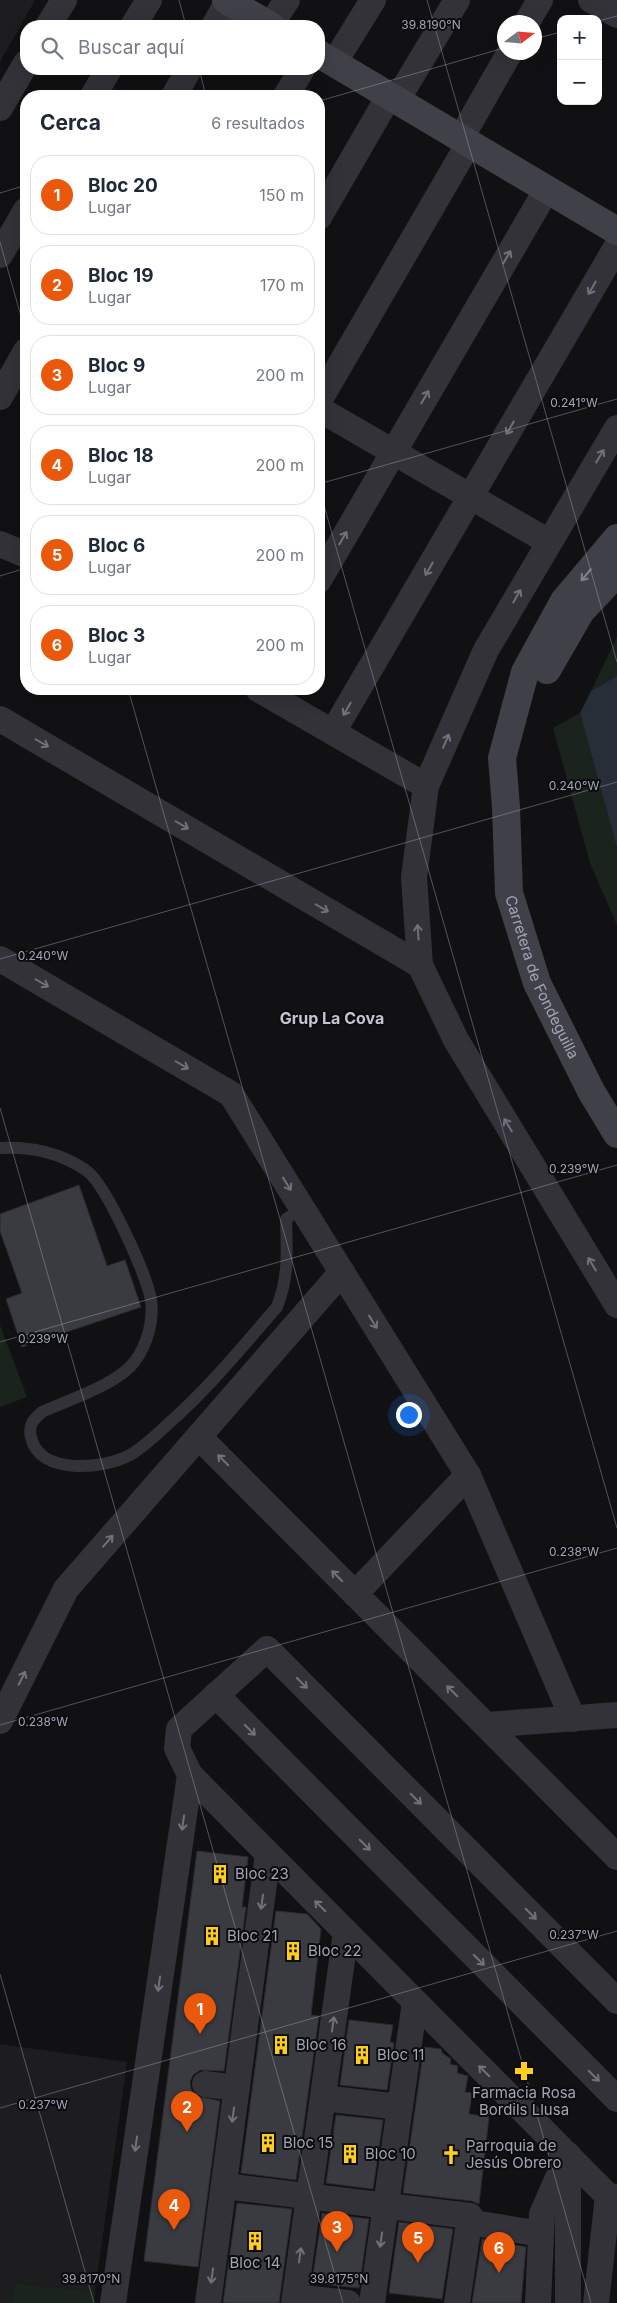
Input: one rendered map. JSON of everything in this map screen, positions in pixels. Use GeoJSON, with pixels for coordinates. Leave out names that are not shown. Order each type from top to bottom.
{"type":"FeatureCollection","features":[{"type":"Feature","properties":{"kind":"main road"},"geometry":{"type":"LineString","coordinates":[[227,1],[260,20]]}},
{"type":"Feature","properties":{"kind":"main road"},"geometry":{"type":"LineString","coordinates":[[326,59],[617,231]]}},
{"type":"Feature","properties":{"kind":"main road","name":"Carretera de Fondeguilla"},"geometry":{"type":"LineString","coordinates":[[617,538],[564,601],[525,672],[502,758],[509,892],[537,983],[591,1091],[617,1134]]}},
{"type":"Feature","properties":{"kind":"main road","name":"Carretera de Fondeguilla"},"geometry":{"type":"LineString","coordinates":[[506,808],[520,753],[544,676],[582,611],[617,573]]}},
{"type":"Feature","properties":{"kind":"street"},"geometry":{"type":"LineString","coordinates":[[52,20],[64,0]]}},
{"type":"Feature","properties":{"kind":"street"},"geometry":{"type":"LineString","coordinates":[[137,20],[149,0]]}},
{"type":"Feature","properties":{"kind":"street"},"geometry":{"type":"LineString","coordinates":[[274,20],[286,0]]}},
{"type":"Feature","properties":{"kind":"street"},"geometry":{"type":"LineString","coordinates":[[326,59],[373,0]]}},
{"type":"Feature","properties":{"kind":"street"},"geometry":{"type":"LineString","coordinates":[[325,206],[457,0]]}},
{"type":"Feature","properties":{"kind":"street"},"geometry":{"type":"LineString","coordinates":[[531,15],[540,0]]}},
{"type":"Feature","properties":{"kind":"street"},"geometry":{"type":"LineString","coordinates":[[591,0],[617,15]]}},
{"type":"Feature","properties":{"kind":"street"},"geometry":{"type":"LineString","coordinates":[[217,20],[227,1]]}},
{"type":"Feature","properties":{"kind":"street"},"geometry":{"type":"LineString","coordinates":[[325,390],[465,141],[506,60]]}},
{"type":"Feature","properties":{"kind":"street"},"geometry":{"type":"LineString","coordinates":[[0,108],[20,73]]}},
{"type":"Feature","properties":{"kind":"street"},"geometry":{"type":"LineString","coordinates":[[96,90],[105,75]]}},
{"type":"Feature","properties":{"kind":"street"},"geometry":{"type":"LineString","coordinates":[[178,90],[186,75]]}},
{"type":"Feature","properties":{"kind":"street"},"geometry":{"type":"LineString","coordinates":[[290,90],[298,75]]}},
{"type":"Feature","properties":{"kind":"street"},"geometry":{"type":"LineString","coordinates":[[325,570],[547,189]]}},
{"type":"Feature","properties":{"kind":"street"},"geometry":{"type":"LineString","coordinates":[[0,255],[20,220]]}},
{"type":"Feature","properties":{"kind":"street"},"geometry":{"type":"LineString","coordinates":[[333,732],[617,246]]}},
{"type":"Feature","properties":{"kind":"street"},"geometry":{"type":"LineString","coordinates":[[0,397],[20,362]]}},
{"type":"Feature","properties":{"kind":"street"},"geometry":{"type":"LineString","coordinates":[[325,413],[549,542]]}},
{"type":"Feature","properties":{"kind":"street"},"geometry":{"type":"LineString","coordinates":[[617,428],[486,650],[426,786],[414,877],[420,965],[456,1040],[617,1305]]}},
{"type":"Feature","properties":{"kind":"street"},"geometry":{"type":"LineString","coordinates":[[268,695],[426,786]]}},
{"type":"Feature","properties":{"kind":"street"},"geometry":{"type":"LineString","coordinates":[[0,719],[420,965]]}},
{"type":"Feature","properties":{"kind":"street"},"geometry":{"type":"LineString","coordinates":[[0,959],[231,1094],[468,1475],[573,1719]]}},
{"type":"Feature","properties":{"kind":"street"},"geometry":{"type":"LineString","coordinates":[[0,1721],[66,1589],[342,1272]]}},
{"type":"Feature","properties":{"kind":"street"},"geometry":{"type":"LineString","coordinates":[[199,1437],[617,1857]]}},
{"type":"Feature","properties":{"kind":"street"},"geometry":{"type":"LineString","coordinates":[[355,1594],[468,1475]]}},
{"type":"Feature","properties":{"kind":"street"},"geometry":{"type":"LineString","coordinates":[[596,2303],[609,2263],[613,2196],[568,2155],[190,1774],[177,1748],[179,1729],[267,1649],[617,2000]]}},
{"type":"Feature","properties":{"kind":"street"},"geometry":{"type":"LineString","coordinates":[[216,1696],[617,2099]]}},
{"type":"Feature","properties":{"kind":"street"},"geometry":{"type":"LineString","coordinates":[[486,1725],[617,1715]]}},
{"type":"Feature","properties":{"kind":"street"},"geometry":{"type":"LineString","coordinates":[[113,2303],[190,1774]]}},
{"type":"Feature","properties":{"kind":"street"},"geometry":{"type":"LineString","coordinates":[[208,2303],[268,1854]]}},
{"type":"Feature","properties":{"kind":"street"},"geometry":{"type":"LineString","coordinates":[[346,1932],[294,2300],[348,2303]]}},
{"type":"Feature","properties":{"kind":"street"},"geometry":{"type":"LineString","coordinates":[[372,2303],[415,2002]]}},
{"type":"Feature","properties":{"kind":"street"},"geometry":{"type":"LineString","coordinates":[[205,2084],[237,2088]]}},
{"type":"Feature","properties":{"kind":"street"},"geometry":{"type":"LineString","coordinates":[[322,2098],[400,2107]]}},
{"type":"Feature","properties":{"kind":"street"},"geometry":{"type":"LineString","coordinates":[[538,2303],[542,2214],[568,2155]]}},
{"type":"Feature","properties":{"kind":"street"},"geometry":{"type":"LineString","coordinates":[[568,2155],[568,2303]]}},
{"type":"Feature","properties":{"kind":"street"},"geometry":{"type":"LineString","coordinates":[[224,2186],[470,2216],[457,2303]]}},
{"type":"Feature","properties":{"kind":"street"},"geometry":{"type":"LineString","coordinates":[[468,2222],[541,2234]]}},
{"type":"Feature","properties":{"kind":"lane"},"geometry":{"type":"LineString","coordinates":[[0,1148],[23,1148],[52,1154],[88,1172],[101,1186],[110,1202],[147,1285],[151,1301],[151,1323],[143,1345],[135,1361],[121,1376],[42,1412],[32,1421],[30,1430],[32,1441],[38,1451],[48,1460],[62,1465],[98,1466],[129,1455],[149,1441],[188,1406],[277,1308],[285,1287],[287,1266],[286,1219],[302,1209]]}},
{"type":"Feature","properties":{"kind":"shaded area"},"geometry":{"type":"Polygon","coordinates":[[[0,0],[35,0],[24,20],[20,20],[20,27],[0,62],[0,0]]]}},
{"type":"Feature","properties":{"kind":"shaded area"},"geometry":{"type":"Polygon","coordinates":[[[617,637],[617,676],[591,691],[617,637]]]}},
{"type":"Feature","properties":{"kind":"shaded area"},"geometry":{"type":"Polygon","coordinates":[[[617,676],[617,848],[580,713],[591,691],[617,676]]]}},
{"type":"Feature","properties":{"kind":"shaded area"},"geometry":{"type":"Polygon","coordinates":[[[580,713],[617,848],[617,925],[590,863],[553,728],[580,713]]]}},
{"type":"Feature","properties":{"kind":"shaded area"},"geometry":{"type":"Polygon","coordinates":[[[0,1325],[27,1397],[0,1407],[0,1325]]]}},
{"type":"Feature","properties":{"kind":"shaded area"},"geometry":{"type":"Polygon","coordinates":[[[0,2044],[127,2062],[95,2292],[15,2283],[12,2303],[0,2303],[0,2044]]]}},
{"type":"Feature","properties":{"kind":"shaded area"},"geometry":{"type":"Polygon","coordinates":[[[15,2283],[95,2292],[94,2303],[12,2303],[15,2283]]]}},
{"type":"Feature","properties":{"kind":"building"},"geometry":{"type":"Polygon","coordinates":[[[79,1185],[107,1266],[125,1260],[141,1307],[22,1347],[6,1299],[22,1293],[0,1231],[0,1214],[79,1185]]]}},
{"type":"Feature","properties":{"kind":"building"},"geometry":{"type":"Polygon","coordinates":[[[197,1851],[248,1857],[242,1907],[246,1907],[224,2071],[200,2070],[193,2075],[190,2082],[191,2089],[196,2096],[220,2101],[198,2267],[144,2261],[197,1851]]]}},
{"type":"Feature","properties":{"kind":"building"},"geometry":{"type":"Polygon","coordinates":[[[276,1911],[307,1914],[321,1929],[311,2015],[319,2016],[296,2180],[241,2173],[276,1911]]]}},
{"type":"Feature","properties":{"kind":"building","name":"Bloc 11"},"geometry":{"type":"Polygon","coordinates":[[[349,2020],[393,2025],[390,2042],[394,2043],[387,2090],[340,2085],[349,2020]]]}},
{"type":"Feature","properties":{"kind":"building","name":"Parroquia de Jesús Obrero"},"geometry":{"type":"Polygon","coordinates":[[[424,2047],[441,2049],[442,2053],[451,2059],[450,2064],[458,2066],[457,2073],[468,2076],[465,2092],[472,2093],[469,2114],[489,2117],[479,2204],[472,2201],[403,2193],[424,2047]]]}},
{"type":"Feature","properties":{"kind":"building","name":"Bloc 10"},"geometry":{"type":"Polygon","coordinates":[[[336,2115],[383,2120],[373,2189],[326,2183],[336,2115]]]}},
{"type":"Feature","properties":{"kind":"building","name":"Bloc 14"},"geometry":{"type":"Polygon","coordinates":[[[237,2203],[292,2209],[279,2303],[223,2303],[237,2203]]]}},
{"type":"Feature","properties":{"kind":"building"},"geometry":{"type":"Polygon","coordinates":[[[322,2213],[369,2219],[359,2288],[312,2283],[322,2213]]]}},
{"type":"Feature","properties":{"kind":"building"},"geometry":{"type":"Polygon","coordinates":[[[399,2222],[453,2229],[442,2299],[389,2293],[399,2222]]]}},
{"type":"Feature","properties":{"kind":"building"},"geometry":{"type":"Polygon","coordinates":[[[482,2239],[526,2247],[521,2303],[472,2303],[482,2239]]]}},
{"type":"Feature","properties":{"kind":"place","name":"Bloc 23"},"geometry":{"type":"Point","coordinates":[220,1874]}},
{"type":"Feature","properties":{"kind":"place","name":"Bloc 21"},"geometry":{"type":"Point","coordinates":[212,1936]}},
{"type":"Feature","properties":{"kind":"place","name":"Bloc 22"},"geometry":{"type":"Point","coordinates":[293,1951]}},
{"type":"Feature","properties":{"kind":"place","name":"Bloc 20"},"geometry":{"type":"Point","coordinates":[200,2034]}},
{"type":"Feature","properties":{"kind":"place","name":"Bloc 16"},"geometry":{"type":"Point","coordinates":[281,2045]}},
{"type":"Feature","properties":{"kind":"place","name":"Bloc 11"},"geometry":{"type":"Point","coordinates":[362,2055]}},
{"type":"Feature","properties":{"kind":"place","name":"Farmacia Rosa Bordils Llusa"},"geometry":{"type":"Point","coordinates":[524,2071]}},
{"type":"Feature","properties":{"kind":"place","name":"Bloc 19"},"geometry":{"type":"Point","coordinates":[187,2132]}},
{"type":"Feature","properties":{"kind":"place","name":"Bloc 15"},"geometry":{"type":"Point","coordinates":[268,2143]}},
{"type":"Feature","properties":{"kind":"place","name":"Bloc 10"},"geometry":{"type":"Point","coordinates":[350,2154]}},
{"type":"Feature","properties":{"kind":"place","name":"Parroquia de Jesús Obrero"},"geometry":{"type":"Point","coordinates":[451,2155]}},
{"type":"Feature","properties":{"kind":"place","name":"Bloc 18"},"geometry":{"type":"Point","coordinates":[174,2230]}},
{"type":"Feature","properties":{"kind":"place","name":"Bloc 14"},"geometry":{"type":"Point","coordinates":[255,2241]}},
{"type":"Feature","properties":{"kind":"place","name":"Bloc 9"},"geometry":{"type":"Point","coordinates":[337,2252]}},
{"type":"Feature","properties":{"kind":"place","name":"Bloc 6"},"geometry":{"type":"Point","coordinates":[418,2263]}},
{"type":"Feature","properties":{"kind":"place","name":"Bloc 3"},"geometry":{"type":"Point","coordinates":[499,2273]}},
{"type":"Feature","properties":{"kind":"district","name":"Grup La Cova"},"geometry":{"type":"Point","coordinates":[332,1018]}}]}
